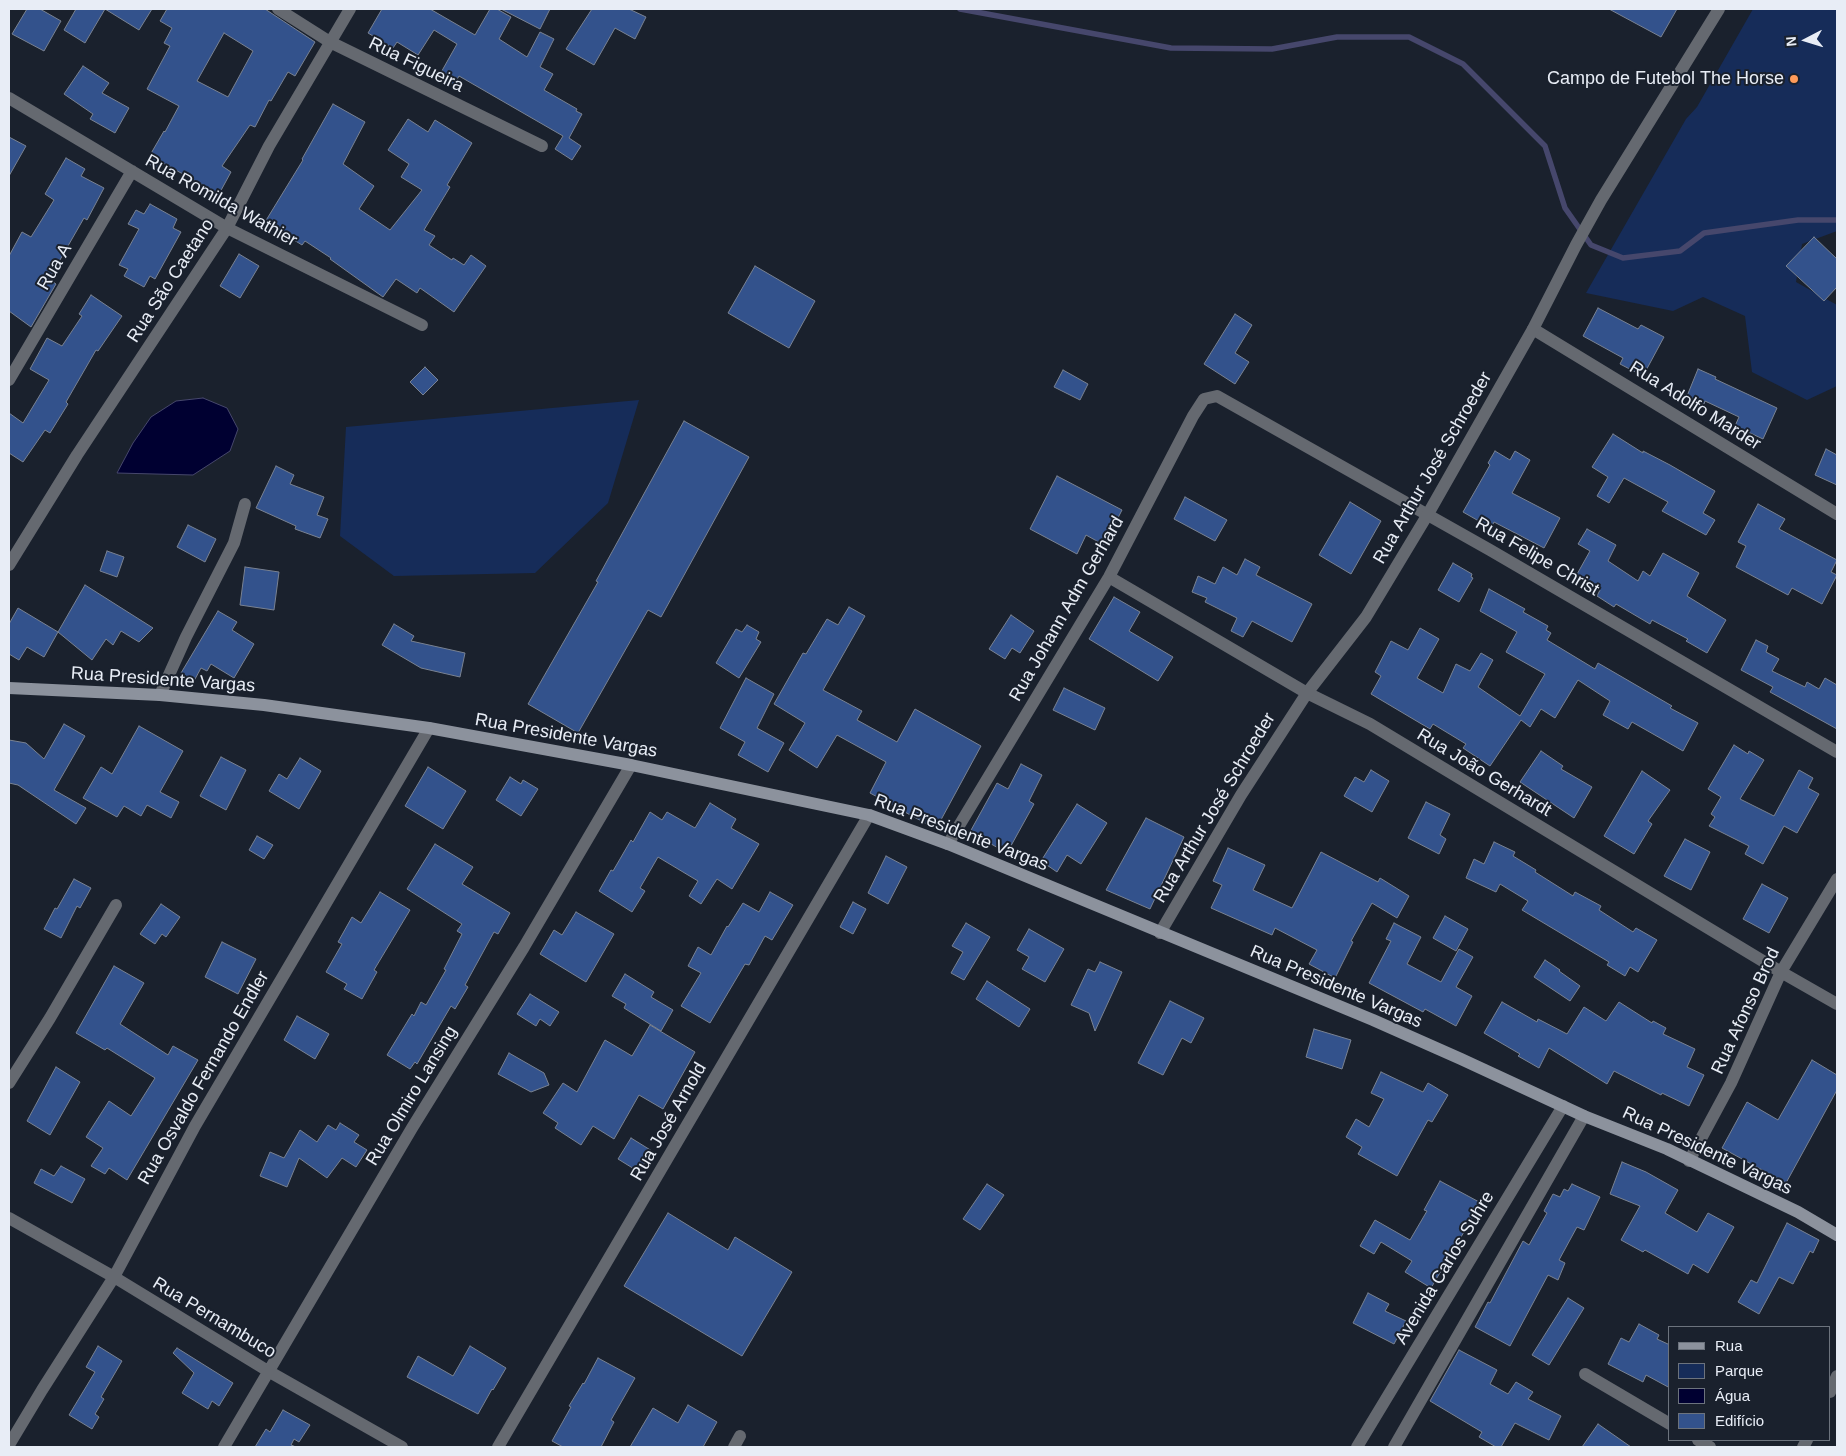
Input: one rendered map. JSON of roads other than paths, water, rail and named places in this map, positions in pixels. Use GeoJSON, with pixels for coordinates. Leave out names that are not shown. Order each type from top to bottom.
{"type":"FeatureCollection","features":[{"type":"Feature","properties":{"kind":"main road","name":"Rua Presidente Vargas"},"geometry":{"type":"LineString","coordinates":[[9,688],[160,696],[264,705],[429,728],[631,764],[869,815],[948,844],[1373,1020],[1584,1116],[1667,1149],[1798,1212],[1837,1235]]}},
{"type":"Feature","properties":{"kind":"street","name":"Rua Figueira"},"geometry":{"type":"LineString","coordinates":[[278,9],[330,42],[542,146]]}},
{"type":"Feature","properties":{"kind":"street","name":"Rua São Caetano"},"geometry":{"type":"LineString","coordinates":[[9,565],[77,455],[227,228],[270,146],[350,9]]}},
{"type":"Feature","properties":{"kind":"street","name":"Rua Arthur José Schroeder"},"geometry":{"type":"LineString","coordinates":[[1160,932],[1241,795],[1307,693],[1366,618],[1428,514],[1533,329],[1601,200],[1718,9]]}},
{"type":"Feature","properties":{"kind":"street","name":"Rua Romilda Wathier"},"geometry":{"type":"LineString","coordinates":[[9,98],[227,228],[422,325]]}},
{"type":"Feature","properties":{"kind":"street","name":"Rua A"},"geometry":{"type":"LineString","coordinates":[[9,380],[132,171]]}},
{"type":"Feature","properties":{"kind":"street","name":"Rua Adolfo Marder"},"geometry":{"type":"LineString","coordinates":[[1533,329],[1837,514]]}},
{"type":"Feature","properties":{"kind":"street","name":"Rua Felipe Christ"},"geometry":{"type":"LineString","coordinates":[[1217,396],[1428,514],[1837,752]]}},
{"type":"Feature","properties":{"kind":"street","name":"Rua Johann Adm Gerhard"},"geometry":{"type":"LineString","coordinates":[[948,844],[1109,577],[1193,416],[1204,399],[1217,396]]}},
{"type":"Feature","properties":{"kind":"street"},"geometry":{"type":"LineString","coordinates":[[160,696],[186,637],[234,543],[245,504]]}},
{"type":"Feature","properties":{"kind":"street","name":"Rua João Gerhardt"},"geometry":{"type":"LineString","coordinates":[[1109,577],[1307,693],[1370,724],[1837,1004]]}},
{"type":"Feature","properties":{"kind":"street","name":"Rua Osvaldo Fernando Endler"},"geometry":{"type":"LineString","coordinates":[[9,1445],[114,1278],[194,1126],[429,728]]}},
{"type":"Feature","properties":{"kind":"street","name":"Rua Olmiro Lansing"},"geometry":{"type":"LineString","coordinates":[[224,1447],[412,1128],[524,947],[631,764]]}},
{"type":"Feature","properties":{"kind":"street","name":"Rua José Arnold"},"geometry":{"type":"LineString","coordinates":[[498,1447],[869,815]]}},
{"type":"Feature","properties":{"kind":"street","name":"Rua Afonso Brod"},"geometry":{"type":"LineString","coordinates":[[1689,1161],[1732,1083],[1781,972],[1837,879]]}},
{"type":"Feature","properties":{"kind":"street"},"geometry":{"type":"LineString","coordinates":[[9,1083],[50,1018],[116,905]]}},
{"type":"Feature","properties":{"kind":"street","name":"Avenida Carlos Suhre"},"geometry":{"type":"LineString","coordinates":[[1357,1447],[1563,1106]]}},
{"type":"Feature","properties":{"kind":"street"},"geometry":{"type":"LineString","coordinates":[[1394,1447],[1584,1116]]}},
{"type":"Feature","properties":{"kind":"street","name":"Rua Pernambuco"},"geometry":{"type":"LineString","coordinates":[[9,1218],[114,1278],[268,1372],[402,1447]]}},
{"type":"Feature","properties":{"kind":"street"},"geometry":{"type":"LineString","coordinates":[[1585,1374],[1668,1423]]}},
{"type":"Feature","properties":{"kind":"street"},"geometry":{"type":"LineString","coordinates":[[1831,1390],[1837,1376]]}},
{"type":"Feature","properties":{"kind":"street"},"geometry":{"type":"LineString","coordinates":[[734,1447],[740,1436]]}},
{"type":"Feature","properties":{"kind":"water"},"geometry":{"type":"Polygon","coordinates":[[[203,398],[227,408],[238,429],[230,451],[193,475],[117,473],[133,443],[151,417],[176,401],[203,398]]]}},
{"type":"Feature","properties":{"kind":"waterway"},"geometry":{"type":"LineString","coordinates":[[960,9],[1171,48],[1272,49],[1337,37],[1409,37],[1463,64],[1545,146],[1565,208],[1591,245],[1623,258],[1680,251],[1704,233],[1798,220],[1837,220]]}},
{"type":"Feature","properties":{"kind":"place","name":"Campo de Futebol The Horse"},"geometry":{"type":"Point","coordinates":[1794,79]}}]}
